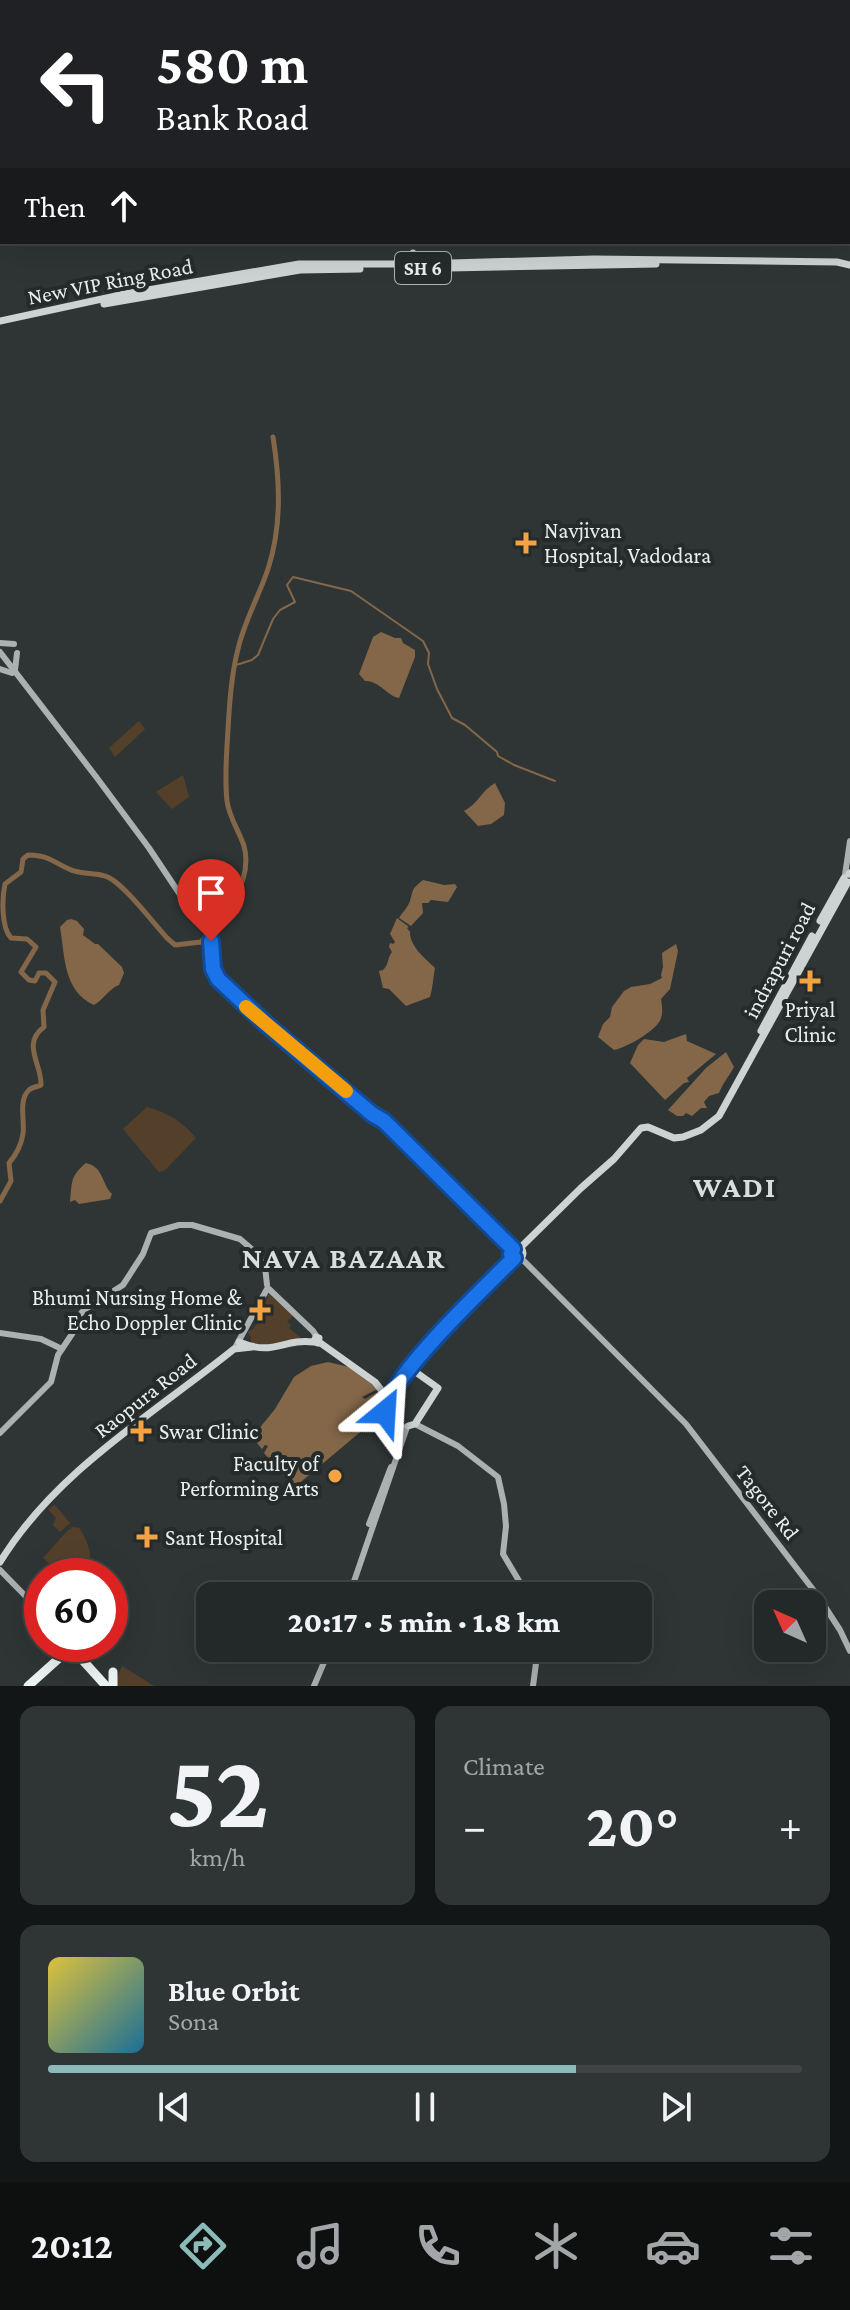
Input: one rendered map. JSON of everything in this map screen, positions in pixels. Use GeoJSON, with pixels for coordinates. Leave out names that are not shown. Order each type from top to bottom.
{"type":"FeatureCollection","features":[{"type":"Feature","properties":{"kind":"highway"},"geometry":{"type":"LineString","coordinates":[[25,1686],[51,1662]]}},
{"type":"Feature","properties":{"kind":"highway"},"geometry":{"type":"LineString","coordinates":[[85,1662],[105,1682]]}},
{"type":"Feature","properties":{"kind":"highway"},"geometry":{"type":"LineString","coordinates":[[93,1669],[94,1676],[105,1682]]}},
{"type":"Feature","properties":{"kind":"main road"},"geometry":{"type":"LineString","coordinates":[[401,264],[415,255],[426,266],[418,277]]}},
{"type":"Feature","properties":{"kind":"main road","name":"New VIP Ring Road"},"geometry":{"type":"LineString","coordinates":[[0,324],[137,292],[299,264],[426,266]]}},
{"type":"Feature","properties":{"kind":"main road","name":"New VIP Ring Road"},"geometry":{"type":"LineString","coordinates":[[20,319],[300,270],[499,264],[850,267]]}},
{"type":"Feature","properties":{"kind":"main road"},"geometry":{"type":"LineString","coordinates":[[0,643],[14,644]]}},
{"type":"Feature","properties":{"kind":"main road"},"geometry":{"type":"LineString","coordinates":[[14,672],[17,653]]}},
{"type":"Feature","properties":{"kind":"main road"},"geometry":{"type":"LineString","coordinates":[[0,655],[14,672]]}},
{"type":"Feature","properties":{"kind":"main road"},"geometry":{"type":"LineString","coordinates":[[0,669],[14,672]]}},
{"type":"Feature","properties":{"kind":"main road","name":"Tagore Rd"},"geometry":{"type":"LineString","coordinates":[[14,672],[212,938],[217,949],[218,971],[224,980],[378,1116],[689,1427],[794,1565],[840,1630],[850,1651]]}},
{"type":"Feature","properties":{"kind":"main road"},"geometry":{"type":"LineString","coordinates":[[848,876],[850,841]]}},
{"type":"Feature","properties":{"kind":"main road"},"geometry":{"type":"LineString","coordinates":[[848,876],[850,864]]}},
{"type":"Feature","properties":{"kind":"main road","name":"indrapuri road"},"geometry":{"type":"LineString","coordinates":[[749,1060],[848,876]]}},
{"type":"Feature","properties":{"kind":"main road"},"geometry":{"type":"LineString","coordinates":[[385,1408],[392,1391],[430,1344],[641,1128],[646,1127],[674,1138],[691,1134],[714,1121],[721,1114],[749,1060]]}},
{"type":"Feature","properties":{"kind":"main road"},"geometry":{"type":"LineString","coordinates":[[670,1136],[696,1130],[716,1115],[749,1060]]}},
{"type":"Feature","properties":{"kind":"main road"},"geometry":{"type":"LineString","coordinates":[[518,1253],[615,1161],[646,1127]]}},
{"type":"Feature","properties":{"kind":"main road"},"geometry":{"type":"LineString","coordinates":[[0,1433],[51,1382],[54,1364],[74,1331],[77,1318],[84,1310],[123,1285],[138,1263],[151,1233],[179,1225],[192,1225],[240,1239],[254,1251],[265,1267],[268,1288],[237,1346],[272,1349],[291,1342],[317,1340],[392,1391]]}},
{"type":"Feature","properties":{"kind":"main road"},"geometry":{"type":"LineString","coordinates":[[268,1288],[313,1331],[317,1340],[375,1382],[382,1391],[385,1408],[406,1426],[458,1446],[498,1477],[506,1526],[503,1554],[520,1582]]}},
{"type":"Feature","properties":{"kind":"main road"},"geometry":{"type":"LineString","coordinates":[[0,1333],[41,1339],[62,1349]]}},
{"type":"Feature","properties":{"kind":"main road","name":"Raopura Road"},"geometry":{"type":"LineString","coordinates":[[1,1558],[28,1521],[66,1482],[137,1421],[237,1346]]}},
{"type":"Feature","properties":{"kind":"main road"},"geometry":{"type":"LineString","coordinates":[[352,1582],[366,1538],[397,1462],[406,1426],[438,1388],[410,1368]]}},
{"type":"Feature","properties":{"kind":"main road"},"geometry":{"type":"LineString","coordinates":[[0,1572],[24,1596]]}},
{"type":"Feature","properties":{"kind":"main road"},"geometry":{"type":"LineString","coordinates":[[316,1686],[326,1662]]}},
{"type":"Feature","properties":{"kind":"main road"},"geometry":{"type":"LineString","coordinates":[[533,1686],[536,1662]]}},
{"type":"Feature","properties":{"kind":"shaded area"},"geometry":{"type":"Polygon","coordinates":[[[381,632],[401,638],[403,643],[415,650],[399,698],[375,683],[365,681],[359,674],[373,637],[381,632]]]}},
{"type":"Feature","properties":{"kind":"shaded area"},"geometry":{"type":"Polygon","coordinates":[[[139,721],[145,729],[115,757],[109,748],[139,721]]]}},
{"type":"Feature","properties":{"kind":"shaded area"},"geometry":{"type":"Polygon","coordinates":[[[183,775],[189,797],[172,809],[156,792],[183,775]]]}},
{"type":"Feature","properties":{"kind":"shaded area"},"geometry":{"type":"Polygon","coordinates":[[[495,783],[505,803],[504,815],[491,824],[478,826],[464,811],[495,783]]]}},
{"type":"Feature","properties":{"kind":"shaded area"},"geometry":{"type":"Polygon","coordinates":[[[423,880],[455,884],[457,887],[448,902],[431,900],[422,903],[423,913],[411,926],[399,918],[414,889],[423,880]]]}},
{"type":"Feature","properties":{"kind":"shaded area"},"geometry":{"type":"Polygon","coordinates":[[[397,918],[409,927],[415,947],[435,968],[430,997],[406,1006],[389,989],[383,988],[379,971],[385,968],[392,952],[390,943],[395,942],[390,934],[397,918]]]}},
{"type":"Feature","properties":{"kind":"shaded area"},"geometry":{"type":"Polygon","coordinates":[[[71,919],[77,921],[84,929],[83,935],[98,944],[122,967],[124,973],[119,985],[94,1005],[76,991],[67,972],[60,927],[71,919]]]}},
{"type":"Feature","properties":{"kind":"shaded area"},"geometry":{"type":"Polygon","coordinates":[[[676,944],[678,951],[670,989],[661,999],[659,1023],[641,1038],[614,1050],[598,1037],[603,1024],[610,1017],[612,1007],[624,991],[662,978],[662,953],[676,944]]]}},
{"type":"Feature","properties":{"kind":"shaded area"},"geometry":{"type":"Polygon","coordinates":[[[686,1034],[687,1041],[716,1054],[687,1078],[689,1082],[665,1100],[630,1063],[644,1039],[664,1042],[686,1034]]]}},
{"type":"Feature","properties":{"kind":"shaded area"},"geometry":{"type":"Polygon","coordinates":[[[726,1052],[734,1067],[719,1093],[709,1096],[704,1102],[707,1108],[701,1108],[692,1116],[686,1113],[677,1116],[668,1110],[706,1068],[726,1052]]]}},
{"type":"Feature","properties":{"kind":"shaded area"},"geometry":{"type":"Polygon","coordinates":[[[147,1107],[174,1118],[196,1138],[164,1171],[159,1172],[123,1129],[147,1107]]]}},
{"type":"Feature","properties":{"kind":"shaded area"},"geometry":{"type":"Polygon","coordinates":[[[86,1163],[99,1172],[112,1194],[110,1199],[79,1204],[75,1200],[70,1202],[74,1176],[86,1163]]]}},
{"type":"Feature","properties":{"kind":"shaded area"},"geometry":{"type":"Polygon","coordinates":[[[266,1294],[293,1316],[287,1322],[291,1325],[289,1328],[301,1338],[277,1346],[251,1343],[247,1332],[253,1329],[267,1310],[262,1307],[268,1297],[266,1294]]]}},
{"type":"Feature","properties":{"kind":"shaded area"},"geometry":{"type":"Polygon","coordinates":[[[328,1362],[353,1368],[378,1389],[362,1397],[365,1399],[379,1391],[380,1412],[377,1418],[290,1491],[293,1486],[264,1453],[268,1446],[262,1449],[257,1443],[258,1430],[294,1377],[311,1366],[328,1362]]]}},
{"type":"Feature","properties":{"kind":"shaded area"},"geometry":{"type":"Polygon","coordinates":[[[55,1505],[70,1523],[60,1532],[53,1525],[56,1518],[48,1509],[55,1505]]]}},
{"type":"Feature","properties":{"kind":"shaded area"},"geometry":{"type":"Polygon","coordinates":[[[79,1528],[86,1539],[90,1558],[43,1558],[68,1530],[79,1528]]]}},
{"type":"Feature","properties":{"kind":"shaded area"},"geometry":{"type":"Polygon","coordinates":[[[122,1666],[154,1686],[118,1686],[115,1683],[122,1666]]]}},
{"type":"Feature","properties":{"kind":"waterway"},"geometry":{"type":"LineString","coordinates":[[0,1201],[11,1181],[9,1163],[22,1138],[24,1099],[29,1090],[41,1085],[33,1047],[37,1034],[44,1027],[43,1010],[55,982],[46,973],[39,973],[35,981],[29,980],[21,972],[36,947],[27,939],[11,938],[5,927],[5,884],[21,872],[23,859],[28,855],[42,856],[74,871],[112,880],[129,894],[175,945],[201,942],[227,911],[241,886],[245,873],[244,846],[230,813],[226,794],[229,709],[241,639],[268,569],[276,536],[278,487],[273,437]]}},
{"type":"Feature","properties":{"kind":"waterway"},"geometry":{"type":"LineString","coordinates":[[236,665],[258,655],[273,619],[280,610],[295,602],[287,585],[293,577],[351,591],[423,641],[437,689],[452,718],[465,725],[498,756],[555,781]]}},
{"type":"Feature","properties":{"kind":"slow traffic"},"geometry":{"type":"LineString","coordinates":[[246,1007],[346,1091]]}},
{"type":"Feature","properties":{"kind":"place","name":"Navjivan Hospital, Vadodara"},"geometry":{"type":"Point","coordinates":[526,543]}},
{"type":"Feature","properties":{"kind":"place","name":"Priyal Clinic"},"geometry":{"type":"Point","coordinates":[810,981]}},
{"type":"Feature","properties":{"kind":"place","name":"Bhumi Nursing Home & Echo Doppler Clinic"},"geometry":{"type":"Point","coordinates":[260,1310]}},
{"type":"Feature","properties":{"kind":"place","name":"Swar Clinic"},"geometry":{"type":"Point","coordinates":[141,1431]}},
{"type":"Feature","properties":{"kind":"place","name":"Faculty of Performing Arts"},"geometry":{"type":"Point","coordinates":[335,1476]}},
{"type":"Feature","properties":{"kind":"place","name":"Sant Hospital"},"geometry":{"type":"Point","coordinates":[147,1537]}},
{"type":"Feature","properties":{"kind":"district","name":"WADI"},"geometry":{"type":"Point","coordinates":[735,1187]}},
{"type":"Feature","properties":{"kind":"district","name":"NAVA BAZAAR"},"geometry":{"type":"Point","coordinates":[344,1258]}},
{"type":"Feature","properties":{"kind":"route"},"geometry":{"type":"LineString","coordinates":[[211,941],[213,969],[218,979],[295,1049],[384,1121],[513,1249],[511,1254],[514,1258],[411,1366],[390,1394],[385,1412]]}}]}
